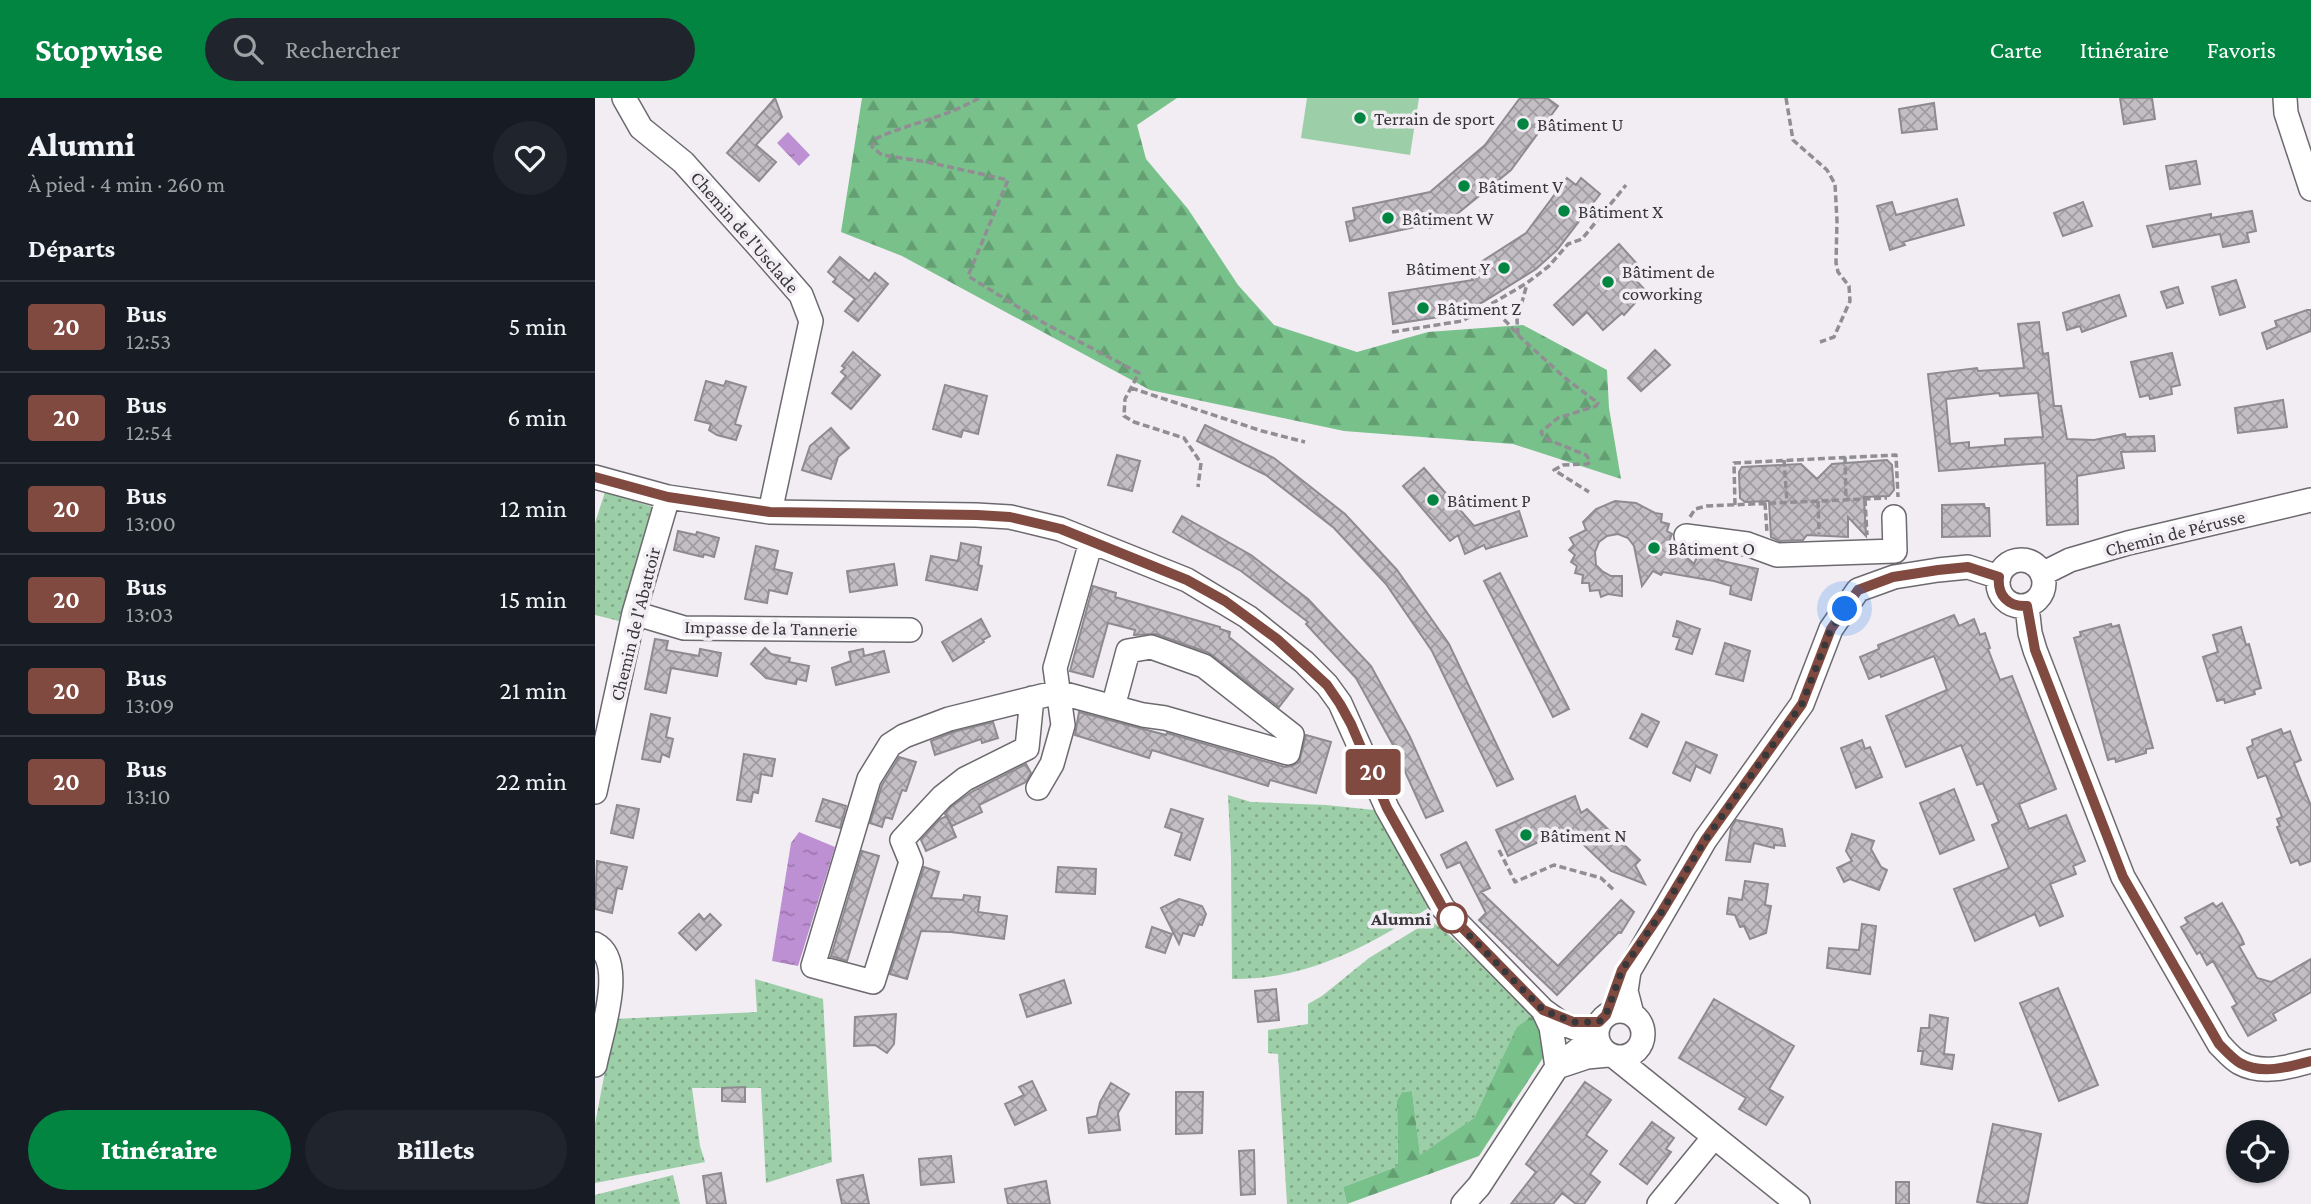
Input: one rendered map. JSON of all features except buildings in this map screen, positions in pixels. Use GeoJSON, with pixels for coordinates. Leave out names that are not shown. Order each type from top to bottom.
{"type":"FeatureCollection","features":[{"type":"Feature","properties":{"kind":"street","name":"Chemin de l'Usclade"},"geometry":{"type":"LineString","coordinates":[[624,98],[641,128],[683,162],[801,295],[811,321],[770,512]]}},
{"type":"Feature","properties":{"kind":"street"},"geometry":{"type":"LineString","coordinates":[[2285,98],[2286,114],[2311,189]]}},
{"type":"Feature","properties":{"kind":"street"},"geometry":{"type":"LineString","coordinates":[[595,477],[668,497],[770,512],[1010,517],[1061,529],[1187,580],[1225,601],[1277,639],[1327,685],[1351,724],[1387,808],[1443,908],[1543,1010],[1561,1023],[1603,1038],[1629,1056],[1640,1047],[1643,1040],[1641,1025],[1632,1014],[1626,991],[1629,971],[1705,840],[1802,704],[1831,629],[1858,590],[1903,575],[1968,567],[1999,577]]}},
{"type":"Feature","properties":{"kind":"street","name":"Chemin de l'Abattoir"},"geometry":{"type":"LineString","coordinates":[[595,792],[634,613],[668,497]]}},
{"type":"Feature","properties":{"kind":"street","name":"Chemin de Pérusse"},"geometry":{"type":"LineString","coordinates":[[2042,574],[2070,560],[2128,543],[2311,500]]}},
{"type":"Feature","properties":{"kind":"street"},"geometry":{"type":"LineString","coordinates":[[1894,517],[1895,551],[1903,575]]}},
{"type":"Feature","properties":{"kind":"street"},"geometry":{"type":"LineString","coordinates":[[1685,531],[1747,544],[1777,555],[1895,551]]}},
{"type":"Feature","properties":{"kind":"street"},"geometry":{"type":"LineString","coordinates":[[1038,788],[1052,764],[1063,725],[1055,668],[1091,542]]}},
{"type":"Feature","properties":{"kind":"street"},"geometry":{"type":"LineString","coordinates":[[2015,561],[2032,562],[2042,574],[2043,590],[2034,603],[2027,606],[2018,606],[2004,599],[2000,592],[1999,577],[2002,569],[2015,561]]}},
{"type":"Feature","properties":{"kind":"street"},"geometry":{"type":"LineString","coordinates":[[2027,606],[2035,650],[2123,877],[2219,1044],[2240,1063],[2266,1069],[2284,1068],[2311,1061]]}},
{"type":"Feature","properties":{"kind":"street","name":"Impasse de la Tannerie"},"geometry":{"type":"LineString","coordinates":[[634,613],[684,628],[909,630]]}},
{"type":"Feature","properties":{"kind":"street"},"geometry":{"type":"LineString","coordinates":[[1032,698],[1027,748],[965,779],[942,797],[902,840],[911,862],[873,982],[813,966],[869,779],[890,746],[904,736],[949,719],[1032,698],[1058,692],[1112,707],[1143,715],[1165,718],[1288,752],[1291,735],[1204,666],[1151,647],[1128,651],[1112,707]]}},
{"type":"Feature","properties":{"kind":"street"},"geometry":{"type":"LineString","coordinates":[[1603,1038],[1622,970],[1661,913]]}},
{"type":"Feature","properties":{"kind":"street"},"geometry":{"type":"LineString","coordinates":[[595,944],[600,946],[608,957],[611,972],[608,1002],[595,1065]]}},
{"type":"Feature","properties":{"kind":"street"},"geometry":{"type":"LineString","coordinates":[[1543,1010],[1551,1027],[1557,1067]]}},
{"type":"Feature","properties":{"kind":"street"},"geometry":{"type":"LineString","coordinates":[[1463,1204],[1479,1186],[1557,1067],[1584,1045],[1603,1038],[1622,1011],[1632,1014]]}},
{"type":"Feature","properties":{"kind":"street"},"geometry":{"type":"LineString","coordinates":[[1603,1038],[1653,1087],[1798,1204]]}},
{"type":"Feature","properties":{"kind":"street"},"geometry":{"type":"LineString","coordinates":[[1640,1047],[1653,1087]]}},
{"type":"Feature","properties":{"kind":"street"},"geometry":{"type":"LineString","coordinates":[[1659,1204],[1714,1137]]}},
{"type":"Feature","properties":{"kind":"path"},"geometry":{"type":"LineString","coordinates":[[979,98],[949,114],[875,139],[872,147],[882,155],[1008,180],[968,275],[1044,323],[1139,373],[1125,399],[1124,416],[1134,422],[1184,438],[1201,463],[1198,487]]}},
{"type":"Feature","properties":{"kind":"path"},"geometry":{"type":"LineString","coordinates":[[1786,98],[1793,140],[1827,170],[1835,184],[1836,263],[1838,272],[1849,286],[1850,301],[1834,337],[1820,342]]}},
{"type":"Feature","properties":{"kind":"path"},"geometry":{"type":"LineString","coordinates":[[1392,332],[1462,321],[1527,283],[1549,265],[1568,244],[1582,239],[1626,186]]}},
{"type":"Feature","properties":{"kind":"path"},"geometry":{"type":"LineString","coordinates":[[1518,335],[1517,320],[1527,283]]}},
{"type":"Feature","properties":{"kind":"path"},"geometry":{"type":"LineString","coordinates":[[1484,309],[1492,310],[1503,318],[1565,378],[1598,403],[1596,406],[1558,418],[1541,432],[1544,438],[1586,455],[1590,461],[1588,464],[1563,465],[1554,470],[1588,492]]}},
{"type":"Feature","properties":{"kind":"path"},"geometry":{"type":"LineString","coordinates":[[1131,388],[1305,442]]}},
{"type":"Feature","properties":{"kind":"path"},"geometry":{"type":"LineString","coordinates":[[1685,531],[1695,509],[1707,506],[1735,505],[1787,502],[1846,500],[1899,497],[1896,455],[1734,463],[1735,505]]}},
{"type":"Feature","properties":{"kind":"path"},"geometry":{"type":"LineString","coordinates":[[1845,457],[1846,500]]}},
{"type":"Feature","properties":{"kind":"path"},"geometry":{"type":"LineString","coordinates":[[1784,460],[1787,502]]}},
{"type":"Feature","properties":{"kind":"path"},"geometry":{"type":"LineString","coordinates":[[1865,499],[1867,552]]}},
{"type":"Feature","properties":{"kind":"path"},"geometry":{"type":"LineString","coordinates":[[1818,501],[1820,553]]}},
{"type":"Feature","properties":{"kind":"path"},"geometry":{"type":"LineString","coordinates":[[1765,503],[1768,551]]}},
{"type":"Feature","properties":{"kind":"path"},"geometry":{"type":"LineString","coordinates":[[1499,850],[1515,883],[1554,865],[1601,878],[1615,891]]}},
{"type":"Feature","properties":{"kind":"green space"},"geometry":{"type":"Polygon","coordinates":[[[862,98],[1177,98],[1137,125],[1146,159],[1188,209],[1238,285],[1274,325],[1357,352],[1428,332],[1523,325],[1607,370],[1609,408],[1621,479],[1513,444],[1344,431],[1150,390],[902,256],[841,232],[862,98]]]}},
{"type":"Feature","properties":{"kind":"green space","name":"Terrain de sport"},"geometry":{"type":"Polygon","coordinates":[[[1307,98],[1419,98],[1410,155],[1301,138],[1307,98]]]}},
{"type":"Feature","properties":{"kind":"green space"},"geometry":{"type":"Polygon","coordinates":[[[605,492],[653,507],[655,515],[623,622],[595,615],[595,523],[605,492]]]}},
{"type":"Feature","properties":{"kind":"green space"},"geometry":{"type":"Polygon","coordinates":[[[1228,795],[1251,802],[1374,810],[1430,907],[1384,935],[1312,967],[1260,978],[1232,979],[1228,795]]]}},
{"type":"Feature","properties":{"kind":"green space"},"geometry":{"type":"Polygon","coordinates":[[[1428,922],[1434,923],[1449,935],[1535,1014],[1517,1028],[1474,1118],[1420,1156],[1412,1091],[1402,1092],[1397,1100],[1398,1166],[1343,1187],[1347,1204],[1287,1204],[1278,1054],[1268,1053],[1268,1030],[1308,1024],[1308,1004],[1369,958],[1428,922]]]}},
{"type":"Feature","properties":{"kind":"green space"},"geometry":{"type":"Polygon","coordinates":[[[755,979],[823,999],[832,1162],[766,1183],[761,1088],[692,1088],[700,1146],[705,1162],[595,1183],[595,1124],[615,1019],[757,1012],[755,979]]]}},
{"type":"Feature","properties":{"kind":"green space"},"geometry":{"type":"Polygon","coordinates":[[[1535,1014],[1550,1047],[1479,1156],[1347,1204],[1343,1187],[1398,1166],[1397,1100],[1402,1092],[1412,1091],[1420,1155],[1474,1118],[1517,1027],[1535,1014]]]}},
{"type":"Feature","properties":{"kind":"green space"},"geometry":{"type":"Polygon","coordinates":[[[673,1175],[680,1204],[595,1204],[595,1195],[673,1175]]]}},
{"type":"Feature","properties":{"kind":"water"},"geometry":{"type":"Polygon","coordinates":[[[788,132],[810,155],[799,166],[777,143],[788,132]]]}},
{"type":"Feature","properties":{"kind":"water"},"geometry":{"type":"Polygon","coordinates":[[[799,832],[835,847],[798,966],[772,961],[791,843],[799,832]]]}},
{"type":"Feature","properties":{"kind":"bus line","name":"20"},"geometry":{"type":"LineString","coordinates":[[595,477],[668,497],[770,512],[977,515],[1037,522],[1061,529],[1187,580],[1225,601],[1277,639],[1327,685],[1351,724],[1387,808],[1443,908],[1543,1010],[1573,1022],[1599,1022],[1606,1015],[1622,970],[1751,772],[1802,704],[1831,629],[1858,590],[1893,577],[1968,567],[1999,577],[1998,585],[2004,599],[2011,604],[2027,606],[2035,650],[2123,877],[2219,1044],[2240,1063],[2266,1069],[2284,1068],[2311,1061]]}},
{"type":"Feature","properties":{"kind":"place","name":"Terrain de sport"},"geometry":{"type":"Point","coordinates":[1360,118]}},
{"type":"Feature","properties":{"kind":"place","name":"Bâtiment U"},"geometry":{"type":"Point","coordinates":[1523,124]}},
{"type":"Feature","properties":{"kind":"place","name":"Bâtiment V"},"geometry":{"type":"Point","coordinates":[1464,186]}},
{"type":"Feature","properties":{"kind":"place","name":"Bâtiment X"},"geometry":{"type":"Point","coordinates":[1564,211]}},
{"type":"Feature","properties":{"kind":"place","name":"Bâtiment W"},"geometry":{"type":"Point","coordinates":[1388,218]}},
{"type":"Feature","properties":{"kind":"place","name":"Bâtiment Y"},"geometry":{"type":"Point","coordinates":[1504,268]}},
{"type":"Feature","properties":{"kind":"place","name":"Bâtiment de coworking"},"geometry":{"type":"Point","coordinates":[1608,282]}},
{"type":"Feature","properties":{"kind":"place","name":"Bâtiment Z"},"geometry":{"type":"Point","coordinates":[1423,308]}},
{"type":"Feature","properties":{"kind":"place","name":"Bâtiment P"},"geometry":{"type":"Point","coordinates":[1433,500]}},
{"type":"Feature","properties":{"kind":"place","name":"Bâtiment O"},"geometry":{"type":"Point","coordinates":[1654,548]}},
{"type":"Feature","properties":{"kind":"place","name":"Bâtiment N"},"geometry":{"type":"Point","coordinates":[1526,835]}},
{"type":"Feature","properties":{"kind":"place","name":"Alumni"},"geometry":{"type":"Point","coordinates":[1452,918]}},
{"type":"Feature","properties":{"kind":"route"},"geometry":{"type":"LineString","coordinates":[[1452,918],[1543,1010],[1573,1022],[1599,1022],[1606,1015],[1622,970],[1751,772],[1802,704],[1831,629],[1845,609]]}}]}
